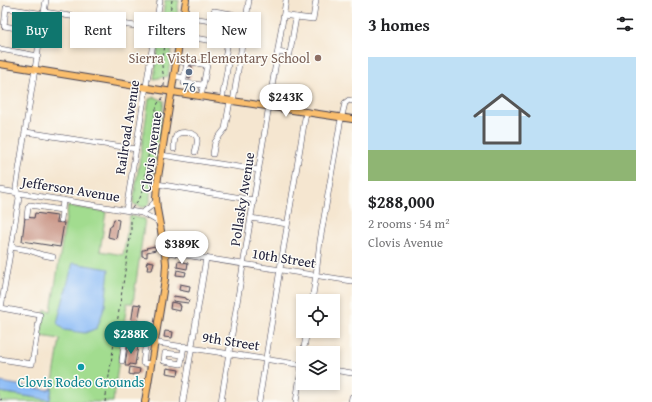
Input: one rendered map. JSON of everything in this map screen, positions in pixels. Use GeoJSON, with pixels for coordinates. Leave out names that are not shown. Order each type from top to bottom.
{"type":"FeatureCollection","features":[{"type":"Feature","properties":{"kind":"main road","name":"Clovis Avenue"},"geometry":{"type":"LineString","coordinates":[[185,12],[186,0]]}},
{"type":"Feature","properties":{"kind":"main road","name":"Clovis Avenue"},"geometry":{"type":"LineString","coordinates":[[145,402],[165,279],[165,254],[158,222],[156,201],[161,155],[178,48]]}},
{"type":"Feature","properties":{"kind":"main road"},"geometry":{"type":"LineString","coordinates":[[0,64],[201,97],[352,119]]}},
{"type":"Feature","properties":{"kind":"street"},"geometry":{"type":"LineString","coordinates":[[44,12],[46,0]]}},
{"type":"Feature","properties":{"kind":"street","name":"Railroad Avenue"},"geometry":{"type":"LineString","coordinates":[[158,12],[160,0]]}},
{"type":"Feature","properties":{"kind":"street"},"geometry":{"type":"LineString","coordinates":[[213,154],[215,142],[225,129],[249,0]]}},
{"type":"Feature","properties":{"kind":"street","name":"Pollasky Avenue"},"geometry":{"type":"LineString","coordinates":[[221,402],[286,0]]}},
{"type":"Feature","properties":{"kind":"street"},"geometry":{"type":"LineString","coordinates":[[284,15],[313,19],[316,0]]}},
{"type":"Feature","properties":{"kind":"street"},"geometry":{"type":"LineString","coordinates":[[12,27],[4,26],[6,8],[36,12]]}},
{"type":"Feature","properties":{"kind":"street"},"geometry":{"type":"LineString","coordinates":[[62,16],[134,26]]}},
{"type":"Feature","properties":{"kind":"street"},"geometry":{"type":"LineString","coordinates":[[278,52],[290,53],[296,17]]}},
{"type":"Feature","properties":{"kind":"street"},"geometry":{"type":"LineString","coordinates":[[0,358],[32,364],[40,315],[1,308],[19,198],[16,188],[39,48]]}},
{"type":"Feature","properties":{"kind":"street","name":"Railroad Avenue"},"geometry":{"type":"LineString","coordinates":[[126,210],[152,48]]}},
{"type":"Feature","properties":{"kind":"street"},"geometry":{"type":"LineString","coordinates":[[222,100],[228,64],[225,58],[226,48]]}},
{"type":"Feature","properties":{"kind":"street"},"geometry":{"type":"LineString","coordinates":[[0,49],[38,56]]}},
{"type":"Feature","properties":{"kind":"street"},"geometry":{"type":"LineString","coordinates":[[176,61],[207,65],[201,97]]}},
{"type":"Feature","properties":{"kind":"street"},"geometry":{"type":"LineString","coordinates":[[187,63],[184,83],[203,85]]}},
{"type":"Feature","properties":{"kind":"street"},"geometry":{"type":"LineString","coordinates":[[174,76],[184,78]]}},
{"type":"Feature","properties":{"kind":"street"},"geometry":{"type":"LineString","coordinates":[[313,294],[320,241],[345,103],[349,100],[352,101]]}},
{"type":"Feature","properties":{"kind":"street"},"geometry":{"type":"LineString","coordinates":[[259,402],[306,112]]}},
{"type":"Feature","properties":{"kind":"street"},"geometry":{"type":"LineString","coordinates":[[26,132],[136,149]]}},
{"type":"Feature","properties":{"kind":"street"},"geometry":{"type":"LineString","coordinates":[[174,149],[177,133],[194,134],[197,139],[195,152]]}},
{"type":"Feature","properties":{"kind":"street"},"geometry":{"type":"LineString","coordinates":[[161,155],[258,170]]}},
{"type":"Feature","properties":{"kind":"street"},"geometry":{"type":"LineString","coordinates":[[157,184],[254,200]]}},
{"type":"Feature","properties":{"kind":"street","name":"Jefferson Avenue"},"geometry":{"type":"LineString","coordinates":[[0,190],[142,213],[158,222]]}},
{"type":"Feature","properties":{"kind":"street"},"geometry":{"type":"LineString","coordinates":[[33,205],[35,196]]}},
{"type":"Feature","properties":{"kind":"street"},"geometry":{"type":"LineString","coordinates":[[61,220],[63,200]]}},
{"type":"Feature","properties":{"kind":"street"},"geometry":{"type":"LineString","coordinates":[[142,213],[148,210],[156,201]]}},
{"type":"Feature","properties":{"kind":"street"},"geometry":{"type":"LineString","coordinates":[[27,216],[30,205],[62,210]]}},
{"type":"Feature","properties":{"kind":"street"},"geometry":{"type":"LineString","coordinates":[[251,218],[287,224]]}},
{"type":"Feature","properties":{"kind":"street"},"geometry":{"type":"LineString","coordinates":[[11,247],[53,256]]}},
{"type":"Feature","properties":{"kind":"street","name":"10th Street"},"geometry":{"type":"LineString","coordinates":[[165,254],[172,253],[352,281]]}},
{"type":"Feature","properties":{"kind":"street"},"geometry":{"type":"LineString","coordinates":[[183,402],[206,258]]}},
{"type":"Feature","properties":{"kind":"street","name":"9th Street"},"geometry":{"type":"LineString","coordinates":[[122,361],[125,338],[296,364]]}},
{"type":"Feature","properties":{"kind":"street"},"geometry":{"type":"LineString","coordinates":[[146,341],[143,363],[151,364]]}},
{"type":"Feature","properties":{"kind":"street"},"geometry":{"type":"LineString","coordinates":[[183,355],[184,346]]}},
{"type":"Feature","properties":{"kind":"street"},"geometry":{"type":"LineString","coordinates":[[144,353],[153,354]]}},
{"type":"Feature","properties":{"kind":"street"},"geometry":{"type":"LineString","coordinates":[[340,371],[352,373]]}},
{"type":"Feature","properties":{"kind":"street"},"geometry":{"type":"LineString","coordinates":[[296,402],[298,390]]}},
{"type":"Feature","properties":{"kind":"street"},"geometry":{"type":"LineString","coordinates":[[351,402],[352,397]]}},
{"type":"Feature","properties":{"kind":"path"},"geometry":{"type":"LineString","coordinates":[[105,402],[131,232],[132,206],[140,198],[143,190],[155,112],[158,103],[162,99],[164,82],[162,64],[172,0]]}},
{"type":"Feature","properties":{"kind":"green space"},"geometry":{"type":"Polygon","coordinates":[[[165,0],[179,0],[177,12],[163,12],[165,0]]]}},
{"type":"Feature","properties":{"kind":"green space"},"geometry":{"type":"Polygon","coordinates":[[[158,48],[172,48],[168,76],[154,79],[158,48]]]}},
{"type":"Feature","properties":{"kind":"green space"},"geometry":{"type":"Polygon","coordinates":[[[155,97],[164,101],[150,202],[146,207],[142,207],[133,204],[149,99],[155,97]]]}},
{"type":"Feature","properties":{"kind":"green space"},"geometry":{"type":"Polygon","coordinates":[[[68,206],[106,212],[100,251],[123,255],[130,216],[145,219],[133,303],[127,303],[113,402],[0,402],[0,392],[50,400],[60,339],[41,336],[45,310],[51,311],[68,206]]]}},
{"type":"Feature","properties":{"kind":"water"},"geometry":{"type":"Polygon","coordinates":[[[73,263],[109,269],[105,306],[97,328],[85,333],[64,330],[57,323],[73,263]]]}},
{"type":"Feature","properties":{"kind":"water"},"geometry":{"type":"Polygon","coordinates":[[[0,382],[48,390],[52,387],[50,400],[0,392],[0,382]]]}},
{"type":"Feature","properties":{"kind":"building"},"geometry":{"type":"Polygon","coordinates":[[[188,65],[192,66],[190,79],[186,78],[188,65]]]}},
{"type":"Feature","properties":{"kind":"building"},"geometry":{"type":"Polygon","coordinates":[[[35,213],[57,216],[56,222],[64,223],[60,247],[22,241],[25,217],[34,218],[35,213]]]}},
{"type":"Feature","properties":{"kind":"building"},"geometry":{"type":"Polygon","coordinates":[[[114,219],[119,220],[116,239],[108,237],[110,226],[112,226],[114,219]]]}},
{"type":"Feature","properties":{"kind":"building"},"geometry":{"type":"Polygon","coordinates":[[[155,246],[156,250],[147,252],[147,257],[142,256],[142,250],[155,246]]]}},
{"type":"Feature","properties":{"kind":"building"},"geometry":{"type":"Polygon","coordinates":[[[148,261],[154,262],[152,270],[147,270],[148,265],[146,265],[148,261]]]}},
{"type":"Feature","properties":{"kind":"building"},"geometry":{"type":"Polygon","coordinates":[[[178,261],[188,263],[187,269],[177,267],[178,261]]]}},
{"type":"Feature","properties":{"kind":"building"},"geometry":{"type":"Polygon","coordinates":[[[177,270],[186,272],[185,276],[176,275],[177,270]]]}},
{"type":"Feature","properties":{"kind":"building"},"geometry":{"type":"Polygon","coordinates":[[[180,284],[190,286],[189,292],[179,290],[180,284]]]}},
{"type":"Feature","properties":{"kind":"building"},"geometry":{"type":"Polygon","coordinates":[[[174,296],[186,298],[189,300],[188,303],[173,301],[174,296]]]}},
{"type":"Feature","properties":{"kind":"building"},"geometry":{"type":"Polygon","coordinates":[[[171,302],[180,304],[180,311],[170,309],[171,302]]]}},
{"type":"Feature","properties":{"kind":"building"},"geometry":{"type":"Polygon","coordinates":[[[134,304],[141,305],[137,326],[145,328],[144,333],[130,331],[134,304]]]}},
{"type":"Feature","properties":{"kind":"building"},"geometry":{"type":"Polygon","coordinates":[[[165,331],[173,332],[172,338],[164,337],[165,331]]]}},
{"type":"Feature","properties":{"kind":"building"},"geometry":{"type":"Polygon","coordinates":[[[128,344],[138,346],[135,365],[130,364],[129,366],[125,366],[128,344]]]}},
{"type":"Feature","properties":{"kind":"building"},"geometry":{"type":"Polygon","coordinates":[[[130,367],[140,369],[139,374],[129,374],[130,367]]]}},
{"type":"Feature","properties":{"kind":"building"},"geometry":{"type":"Polygon","coordinates":[[[167,368],[179,370],[178,375],[166,373],[167,368]]]}},
{"type":"Feature","properties":{"kind":"place","name":"Sierra Vista Elementary School"},"geometry":{"type":"Point","coordinates":[318,58]}},
{"type":"Feature","properties":{"kind":"place","name":"76"},"geometry":{"type":"Point","coordinates":[189,72]}},
{"type":"Feature","properties":{"kind":"place","name":"Clovis Rodeo Grounds"},"geometry":{"type":"Point","coordinates":[81,367]}}]}
